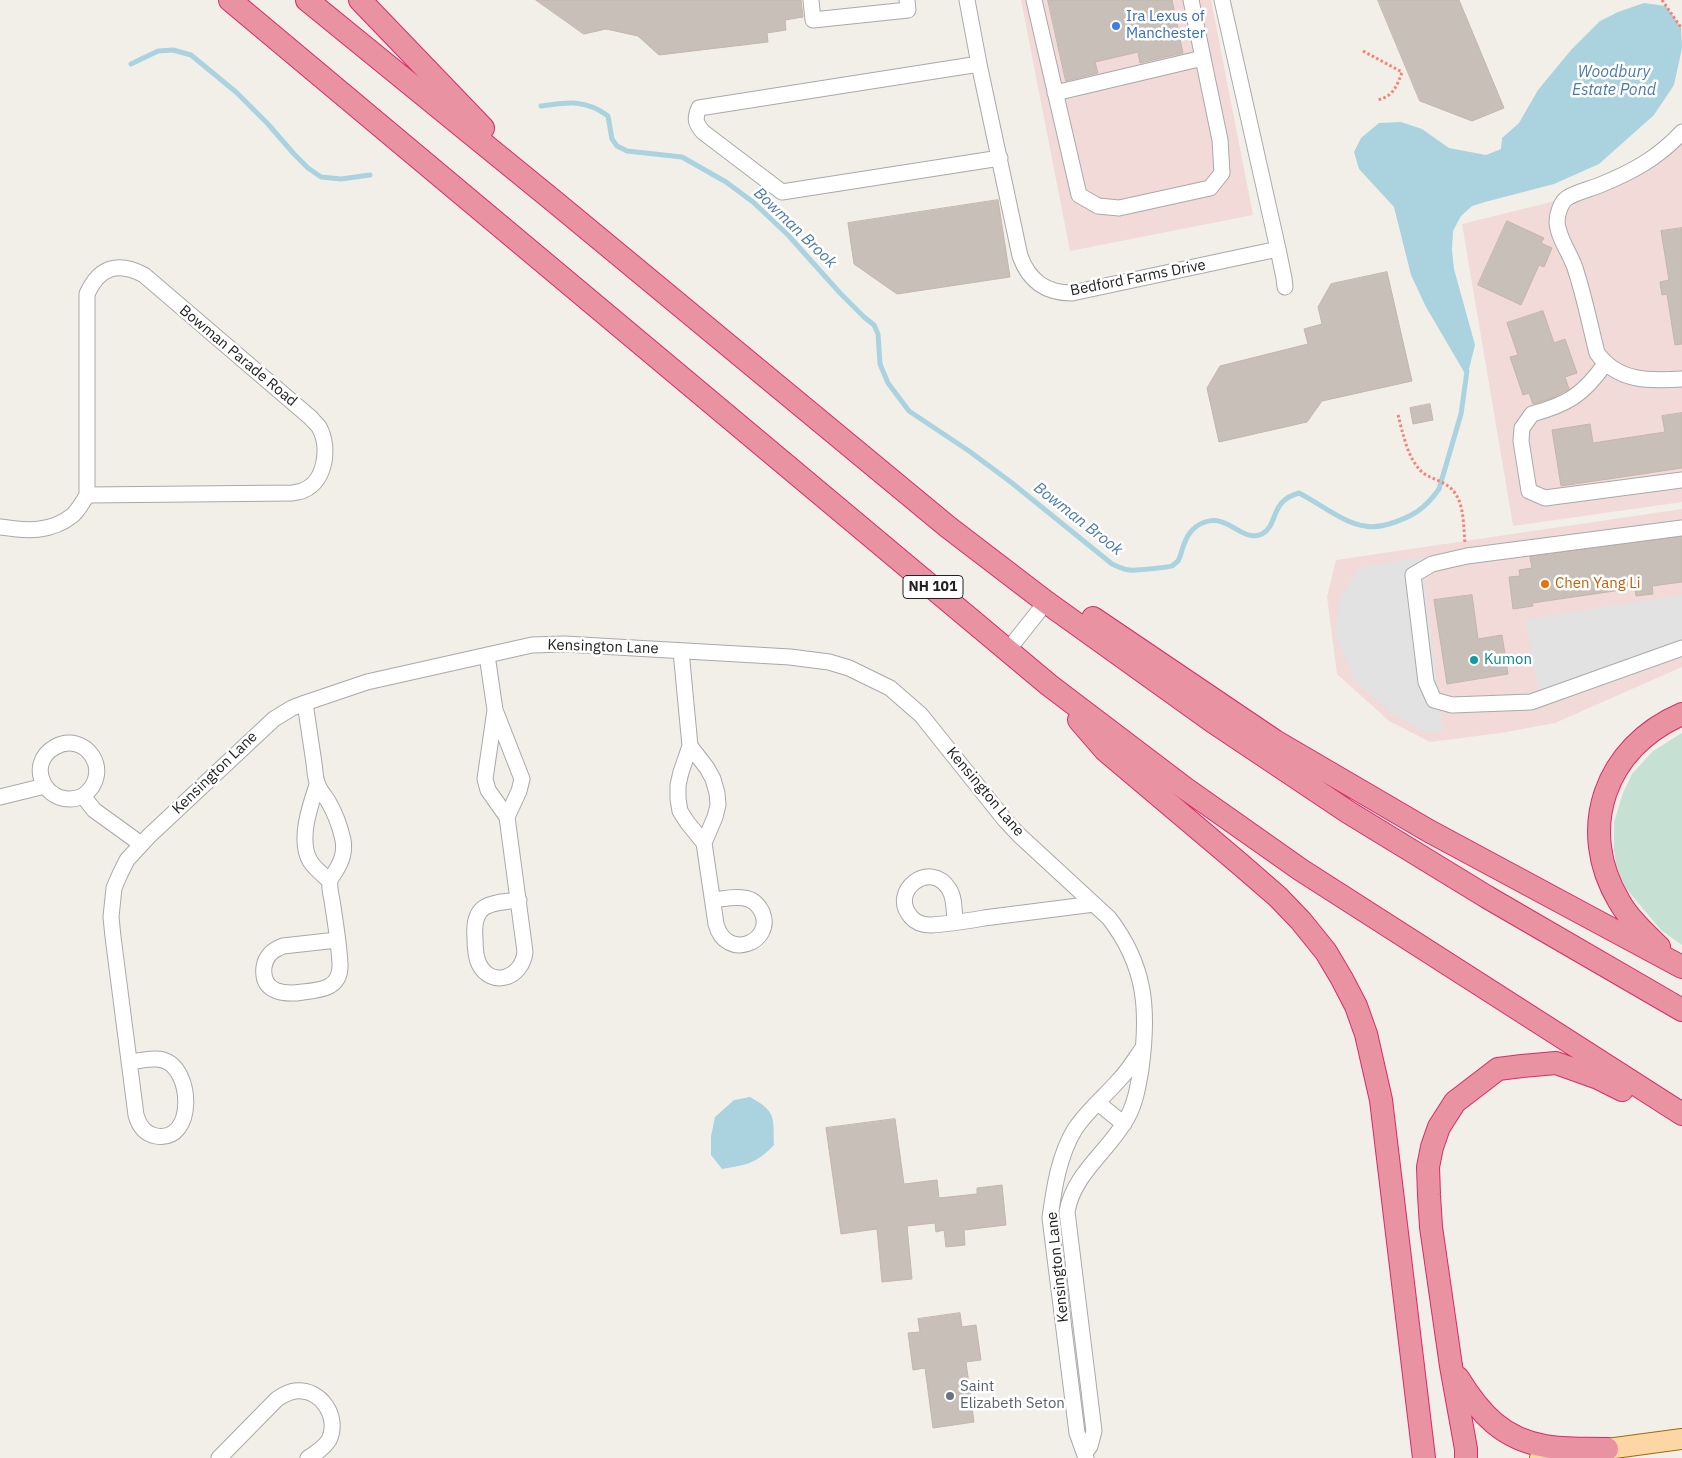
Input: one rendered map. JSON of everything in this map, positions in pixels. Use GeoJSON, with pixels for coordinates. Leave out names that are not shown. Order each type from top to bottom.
{"type":"FeatureCollection","features":[{"type":"Feature","properties":{"kind":"highway","name":"NH 101"},"geometry":{"type":"LineString","coordinates":[[230,0],[1049,685],[1186,789],[1301,870],[1682,1114]]}},
{"type":"Feature","properties":{"kind":"highway"},"geometry":{"type":"LineString","coordinates":[[307,0],[948,527],[1046,602],[1212,722],[1348,812],[1487,897],[1682,1010]]}},
{"type":"Feature","properties":{"kind":"highway"},"geometry":{"type":"LineString","coordinates":[[360,0],[555,202]]}},
{"type":"Feature","properties":{"kind":"highway"},"geometry":{"type":"LineString","coordinates":[[948,527],[1004,558],[1275,741],[1429,831],[1680,966]]}},
{"type":"Feature","properties":{"kind":"highway"},"geometry":{"type":"LineString","coordinates":[[1049,685],[1106,750],[1278,897],[1301,921],[1326,952],[1352,999],[1366,1034],[1380,1100],[1424,1458]]}},
{"type":"Feature","properties":{"kind":"highway"},"geometry":{"type":"LineString","coordinates":[[1680,966],[1634,922],[1619,901],[1604,869],[1598,842],[1600,816],[1606,792],[1618,766],[1638,742],[1666,721],[1682,714]]}},
{"type":"Feature","properties":{"kind":"highway"},"geometry":{"type":"LineString","coordinates":[[1466,1458],[1431,1227],[1428,1167],[1439,1127],[1455,1102],[1498,1069],[1556,1063],[1598,1078],[1682,1124]]}},
{"type":"Feature","properties":{"kind":"highway"},"geometry":{"type":"LineString","coordinates":[[1451,1366],[1471,1400],[1483,1414],[1496,1426],[1512,1436],[1529,1443],[1548,1447],[1607,1449]]}},
{"type":"Feature","properties":{"kind":"main road"},"geometry":{"type":"LineString","coordinates":[[1540,1458],[1682,1439]]}},
{"type":"Feature","properties":{"kind":"street"},"geometry":{"type":"LineString","coordinates":[[810,0],[813,20],[908,10],[907,0]]}},
{"type":"Feature","properties":{"kind":"street","name":"Bedford Farms Drive"},"geometry":{"type":"LineString","coordinates":[[967,0],[1020,256],[1024,267],[1039,284],[1058,293],[1072,293],[1278,249]]}},
{"type":"Feature","properties":{"kind":"street"},"geometry":{"type":"LineString","coordinates":[[1034,0],[1079,195],[1098,206],[1119,208],[1210,188],[1222,173],[1220,140],[1191,0]]}},
{"type":"Feature","properties":{"kind":"street"},"geometry":{"type":"LineString","coordinates":[[1222,0],[1278,249],[1284,287]]}},
{"type":"Feature","properties":{"kind":"street"},"geometry":{"type":"LineString","coordinates":[[1056,93],[1203,58]]}},
{"type":"Feature","properties":{"kind":"street"},"geometry":{"type":"LineString","coordinates":[[979,64],[699,108],[696,115],[696,124],[703,132],[782,192],[1000,158]]}},
{"type":"Feature","properties":{"kind":"street"},"geometry":{"type":"LineString","coordinates":[[1682,132],[1670,145],[1650,161],[1600,185],[1567,198],[1561,205],[1557,222],[1576,268],[1597,353],[1605,364],[1640,379],[1682,379]]}},
{"type":"Feature","properties":{"kind":"street","name":"Bowman Parade Road"},"geometry":{"type":"LineString","coordinates":[[116,267],[125,267],[144,275],[311,418],[319,427],[324,440],[324,462],[320,474],[313,484],[305,490],[293,493],[87,496],[87,294],[98,276],[116,267]]}},
{"type":"Feature","properties":{"kind":"street"},"geometry":{"type":"LineString","coordinates":[[1605,364],[1589,384],[1568,402],[1532,414],[1522,428],[1521,441],[1529,490],[1545,498],[1682,480]]}},
{"type":"Feature","properties":{"kind":"street"},"geometry":{"type":"LineString","coordinates":[[0,527],[41,530],[59,524],[74,514],[87,496]]}},
{"type":"Feature","properties":{"kind":"street"},"geometry":{"type":"LineString","coordinates":[[1682,528],[1467,556],[1432,564],[1413,575],[1426,682],[1434,700],[1452,705],[1530,702],[1682,648]]}},
{"type":"Feature","properties":{"kind":"street"},"geometry":{"type":"LineString","coordinates":[[1008,650],[1046,602]]}},
{"type":"Feature","properties":{"kind":"street","name":"Kensington Lane"},"geometry":{"type":"LineString","coordinates":[[129,1062],[162,1060],[170,1063],[176,1069],[184,1084],[186,1112],[180,1127],[173,1133],[165,1136],[150,1134],[138,1123],[136,1115],[129,1062],[111,917],[114,888],[120,874],[127,860],[141,844],[264,726],[282,714],[305,703],[367,682],[532,645],[564,644],[790,657],[829,662],[849,668],[888,687],[906,700],[921,715],[1014,830],[1109,918],[1121,933],[1131,951],[1138,970],[1145,1009],[1143,1047],[1134,1103],[1124,1124],[1088,1168],[1072,1193],[1069,1202],[1068,1221],[1093,1424],[1093,1437],[1086,1455]]}},
{"type":"Feature","properties":{"kind":"street"},"geometry":{"type":"LineString","coordinates":[[681,651],[690,746],[678,785],[678,799],[680,811],[704,843],[713,900]]}},
{"type":"Feature","properties":{"kind":"street"},"geometry":{"type":"LineString","coordinates":[[488,656],[495,710],[522,778],[519,791],[508,817]]}},
{"type":"Feature","properties":{"kind":"street"},"geometry":{"type":"LineString","coordinates":[[305,703],[317,784],[335,815],[341,831],[344,848],[340,864],[330,881],[340,964],[339,973],[331,986],[324,990],[282,994],[269,985],[265,978],[265,962],[269,954],[276,949],[283,946],[337,940]]}},
{"type":"Feature","properties":{"kind":"street"},"geometry":{"type":"LineString","coordinates":[[495,710],[485,779],[486,785],[508,817],[519,900],[525,952],[521,966],[509,976],[502,978],[485,973],[476,958],[474,920],[482,908],[488,904],[519,900]]}},
{"type":"Feature","properties":{"kind":"street"},"geometry":{"type":"LineString","coordinates":[[76,744],[90,753],[97,768],[94,784],[83,796],[73,800],[62,799],[52,794],[44,786],[41,770],[46,755],[60,745],[76,744]]}},
{"type":"Feature","properties":{"kind":"street"},"geometry":{"type":"LineString","coordinates":[[690,746],[714,779],[717,793],[717,811],[704,843]]}},
{"type":"Feature","properties":{"kind":"street"},"geometry":{"type":"LineString","coordinates":[[317,784],[307,818],[306,853],[314,867],[330,881]]}},
{"type":"Feature","properties":{"kind":"street"},"geometry":{"type":"LineString","coordinates":[[4,797],[44,786]]}},
{"type":"Feature","properties":{"kind":"street"},"geometry":{"type":"LineString","coordinates":[[83,796],[94,810],[141,844]]}},
{"type":"Feature","properties":{"kind":"street"},"geometry":{"type":"LineString","coordinates":[[955,922],[1094,904]]}},
{"type":"Feature","properties":{"kind":"street","name":"Kensington Lane"},"geometry":{"type":"LineString","coordinates":[[1086,1455],[1080,1443],[1077,1426],[1050,1218],[1056,1180],[1067,1146],[1075,1130],[1081,1120],[1122,1078],[1143,1047]]}},
{"type":"Feature","properties":{"kind":"street"},"geometry":{"type":"LineString","coordinates":[[1098,1103],[1124,1124]]}},
{"type":"Feature","properties":{"kind":"street"},"geometry":{"type":"LineString","coordinates":[[1056,1263],[1073,1261]]}},
{"type":"Feature","properties":{"kind":"street"},"geometry":{"type":"LineString","coordinates":[[219,1458],[277,1399],[288,1393],[300,1391],[313,1394],[323,1402],[332,1420],[329,1440],[320,1450],[308,1458]]}},
{"type":"Feature","properties":{"kind":"street"},"geometry":{"type":"LineString","coordinates":[[1077,1426],[1093,1424]]}},
{"type":"Feature","properties":{"kind":"path"},"geometry":{"type":"LineString","coordinates":[[1662,0],[1682,29]]}},
{"type":"Feature","properties":{"kind":"path"},"geometry":{"type":"LineString","coordinates":[[1363,51],[1402,72],[1395,90],[1390,95],[1377,100]]}},
{"type":"Feature","properties":{"kind":"path"},"geometry":{"type":"LineString","coordinates":[[1398,415],[1410,453],[1422,473],[1448,486],[1460,501],[1467,556]]}},
{"type":"Feature","properties":{"kind":"shaded area"},"geometry":{"type":"Polygon","coordinates":[[[1021,0],[1211,0],[1253,215],[1070,251],[1021,0]]]}},
{"type":"Feature","properties":{"kind":"shaded area"},"geometry":{"type":"Polygon","coordinates":[[[1682,132],[1682,502],[1513,526],[1462,224],[1567,198],[1600,185],[1682,132]]]}},
{"type":"Feature","properties":{"kind":"shaded area"},"geometry":{"type":"Polygon","coordinates":[[[1682,509],[1682,667],[1555,723],[1501,733],[1430,742],[1389,721],[1337,674],[1327,597],[1336,560],[1682,509]]]}},
{"type":"Feature","properties":{"kind":"shaded area"},"geometry":{"type":"Polygon","coordinates":[[[1422,557],[1443,732],[1425,732],[1391,713],[1355,681],[1336,636],[1339,600],[1359,568],[1422,557]]]}},
{"type":"Feature","properties":{"kind":"shaded area"},"geometry":{"type":"Polygon","coordinates":[[[1682,595],[1682,640],[1539,692],[1525,620],[1682,595]]]}},
{"type":"Feature","properties":{"kind":"green space"},"geometry":{"type":"Polygon","coordinates":[[[1682,733],[1682,945],[1661,930],[1618,879],[1614,850],[1614,822],[1623,793],[1632,774],[1653,751],[1682,733]]]}},
{"type":"Feature","properties":{"kind":"water","name":"Woodbury Estate Pond"},"geometry":{"type":"Polygon","coordinates":[[[1644,3],[1666,6],[1681,27],[1682,48],[1674,85],[1654,115],[1599,164],[1554,184],[1472,206],[1461,216],[1453,231],[1454,269],[1475,345],[1467,377],[1426,307],[1411,275],[1394,207],[1359,169],[1354,152],[1361,138],[1379,123],[1401,122],[1422,129],[1449,148],[1486,155],[1501,149],[1502,138],[1519,123],[1538,90],[1571,50],[1600,21],[1618,12],[1644,3]]]}},
{"type":"Feature","properties":{"kind":"water"},"geometry":{"type":"Polygon","coordinates":[[[750,1097],[765,1107],[772,1116],[774,1145],[762,1156],[751,1162],[722,1169],[711,1155],[711,1136],[715,1117],[734,1100],[750,1097]]]}},
{"type":"Feature","properties":{"kind":"building"},"geometry":{"type":"Polygon","coordinates":[[[536,0],[801,0],[803,17],[785,20],[786,30],[767,33],[768,42],[659,55],[638,36],[606,29],[584,34],[536,0]]]}},
{"type":"Feature","properties":{"kind":"building","name":"Ira Lexus of Manchester"},"geometry":{"type":"Polygon","coordinates":[[[1048,0],[1172,0],[1183,53],[1140,63],[1138,52],[1095,62],[1098,73],[1066,81],[1048,0]]]}},
{"type":"Feature","properties":{"kind":"building"},"geometry":{"type":"Polygon","coordinates":[[[1378,0],[1459,0],[1504,108],[1472,121],[1420,101],[1378,0]]]}},
{"type":"Feature","properties":{"kind":"building"},"geometry":{"type":"Polygon","coordinates":[[[998,200],[1010,277],[897,294],[854,264],[848,223],[998,200]]]}},
{"type":"Feature","properties":{"kind":"building"},"geometry":{"type":"Polygon","coordinates":[[[1507,221],[1544,238],[1541,243],[1552,248],[1544,267],[1539,265],[1521,305],[1478,285],[1507,221]]]}},
{"type":"Feature","properties":{"kind":"building"},"geometry":{"type":"Polygon","coordinates":[[[1682,228],[1682,344],[1675,345],[1667,294],[1662,295],[1660,282],[1669,280],[1661,231],[1682,228]]]}},
{"type":"Feature","properties":{"kind":"building"},"geometry":{"type":"Polygon","coordinates":[[[1387,272],[1412,381],[1322,401],[1307,422],[1219,442],[1207,388],[1220,366],[1308,344],[1304,329],[1322,324],[1318,307],[1331,284],[1387,272]]]}},
{"type":"Feature","properties":{"kind":"building"},"geometry":{"type":"Polygon","coordinates":[[[1543,311],[1554,343],[1565,339],[1577,373],[1565,377],[1569,389],[1552,398],[1533,404],[1529,393],[1523,395],[1510,357],[1518,355],[1507,323],[1543,311]]]}},
{"type":"Feature","properties":{"kind":"building"},"geometry":{"type":"Polygon","coordinates":[[[1430,404],[1433,420],[1413,424],[1410,408],[1430,404]]]}},
{"type":"Feature","properties":{"kind":"building"},"geometry":{"type":"Polygon","coordinates":[[[1682,413],[1682,468],[1561,486],[1552,430],[1590,424],[1593,443],[1665,432],[1662,416],[1682,413]]]}},
{"type":"Feature","properties":{"kind":"building"},"geometry":{"type":"Polygon","coordinates":[[[1682,537],[1682,582],[1652,586],[1653,594],[1636,596],[1635,588],[1532,603],[1533,606],[1513,609],[1509,577],[1520,576],[1519,570],[1532,568],[1530,557],[1682,537]]]}},
{"type":"Feature","properties":{"kind":"building"},"geometry":{"type":"Polygon","coordinates":[[[1472,595],[1478,639],[1502,635],[1508,674],[1447,684],[1434,600],[1472,595]]]}},
{"type":"Feature","properties":{"kind":"building"},"geometry":{"type":"Polygon","coordinates":[[[895,1119],[904,1184],[937,1180],[939,1198],[977,1194],[977,1188],[1002,1185],[1006,1225],[964,1230],[965,1245],[946,1247],[944,1230],[936,1232],[935,1223],[907,1226],[912,1279],[882,1282],[877,1229],[841,1234],[826,1128],[895,1119]]]}},
{"type":"Feature","properties":{"kind":"building","name":"Saint Elizabeth Seton"},"geometry":{"type":"Polygon","coordinates":[[[960,1313],[962,1327],[976,1325],[981,1360],[966,1362],[974,1422],[933,1428],[925,1368],[913,1370],[908,1333],[920,1332],[918,1319],[960,1313]]]}},
{"type":"Feature","properties":{"kind":"waterway"},"geometry":{"type":"LineString","coordinates":[[131,64],[158,51],[173,50],[191,55],[236,92],[268,124],[294,154],[308,168],[321,177],[341,179],[370,175]]}},
{"type":"Feature","properties":{"kind":"waterway","name":"Bowman Brook"},"geometry":{"type":"LineString","coordinates":[[541,106],[576,103],[592,107],[608,116],[612,139],[617,146],[627,151],[682,157],[726,182],[753,202],[788,235],[840,293],[874,325],[878,334],[880,364],[888,383],[909,411],[969,451],[1012,483],[1112,564],[1125,569],[1138,570],[1172,566],[1179,560],[1185,541],[1190,533],[1205,522],[1221,522],[1248,535],[1262,534],[1271,525],[1283,502],[1299,493],[1340,517],[1365,526],[1386,525],[1411,515],[1429,502],[1439,489],[1461,414],[1467,371]]}},
{"type":"Feature","properties":{"kind":"place","name":"Ira Lexus of Manchester"},"geometry":{"type":"Point","coordinates":[1116,26]}},
{"type":"Feature","properties":{"kind":"place","name":"Chen Yang Li"},"geometry":{"type":"Point","coordinates":[1545,584]}},
{"type":"Feature","properties":{"kind":"place","name":"Kumon"},"geometry":{"type":"Point","coordinates":[1474,660]}},
{"type":"Feature","properties":{"kind":"place","name":"Saint Elizabeth Seton"},"geometry":{"type":"Point","coordinates":[950,1396]}}]}
